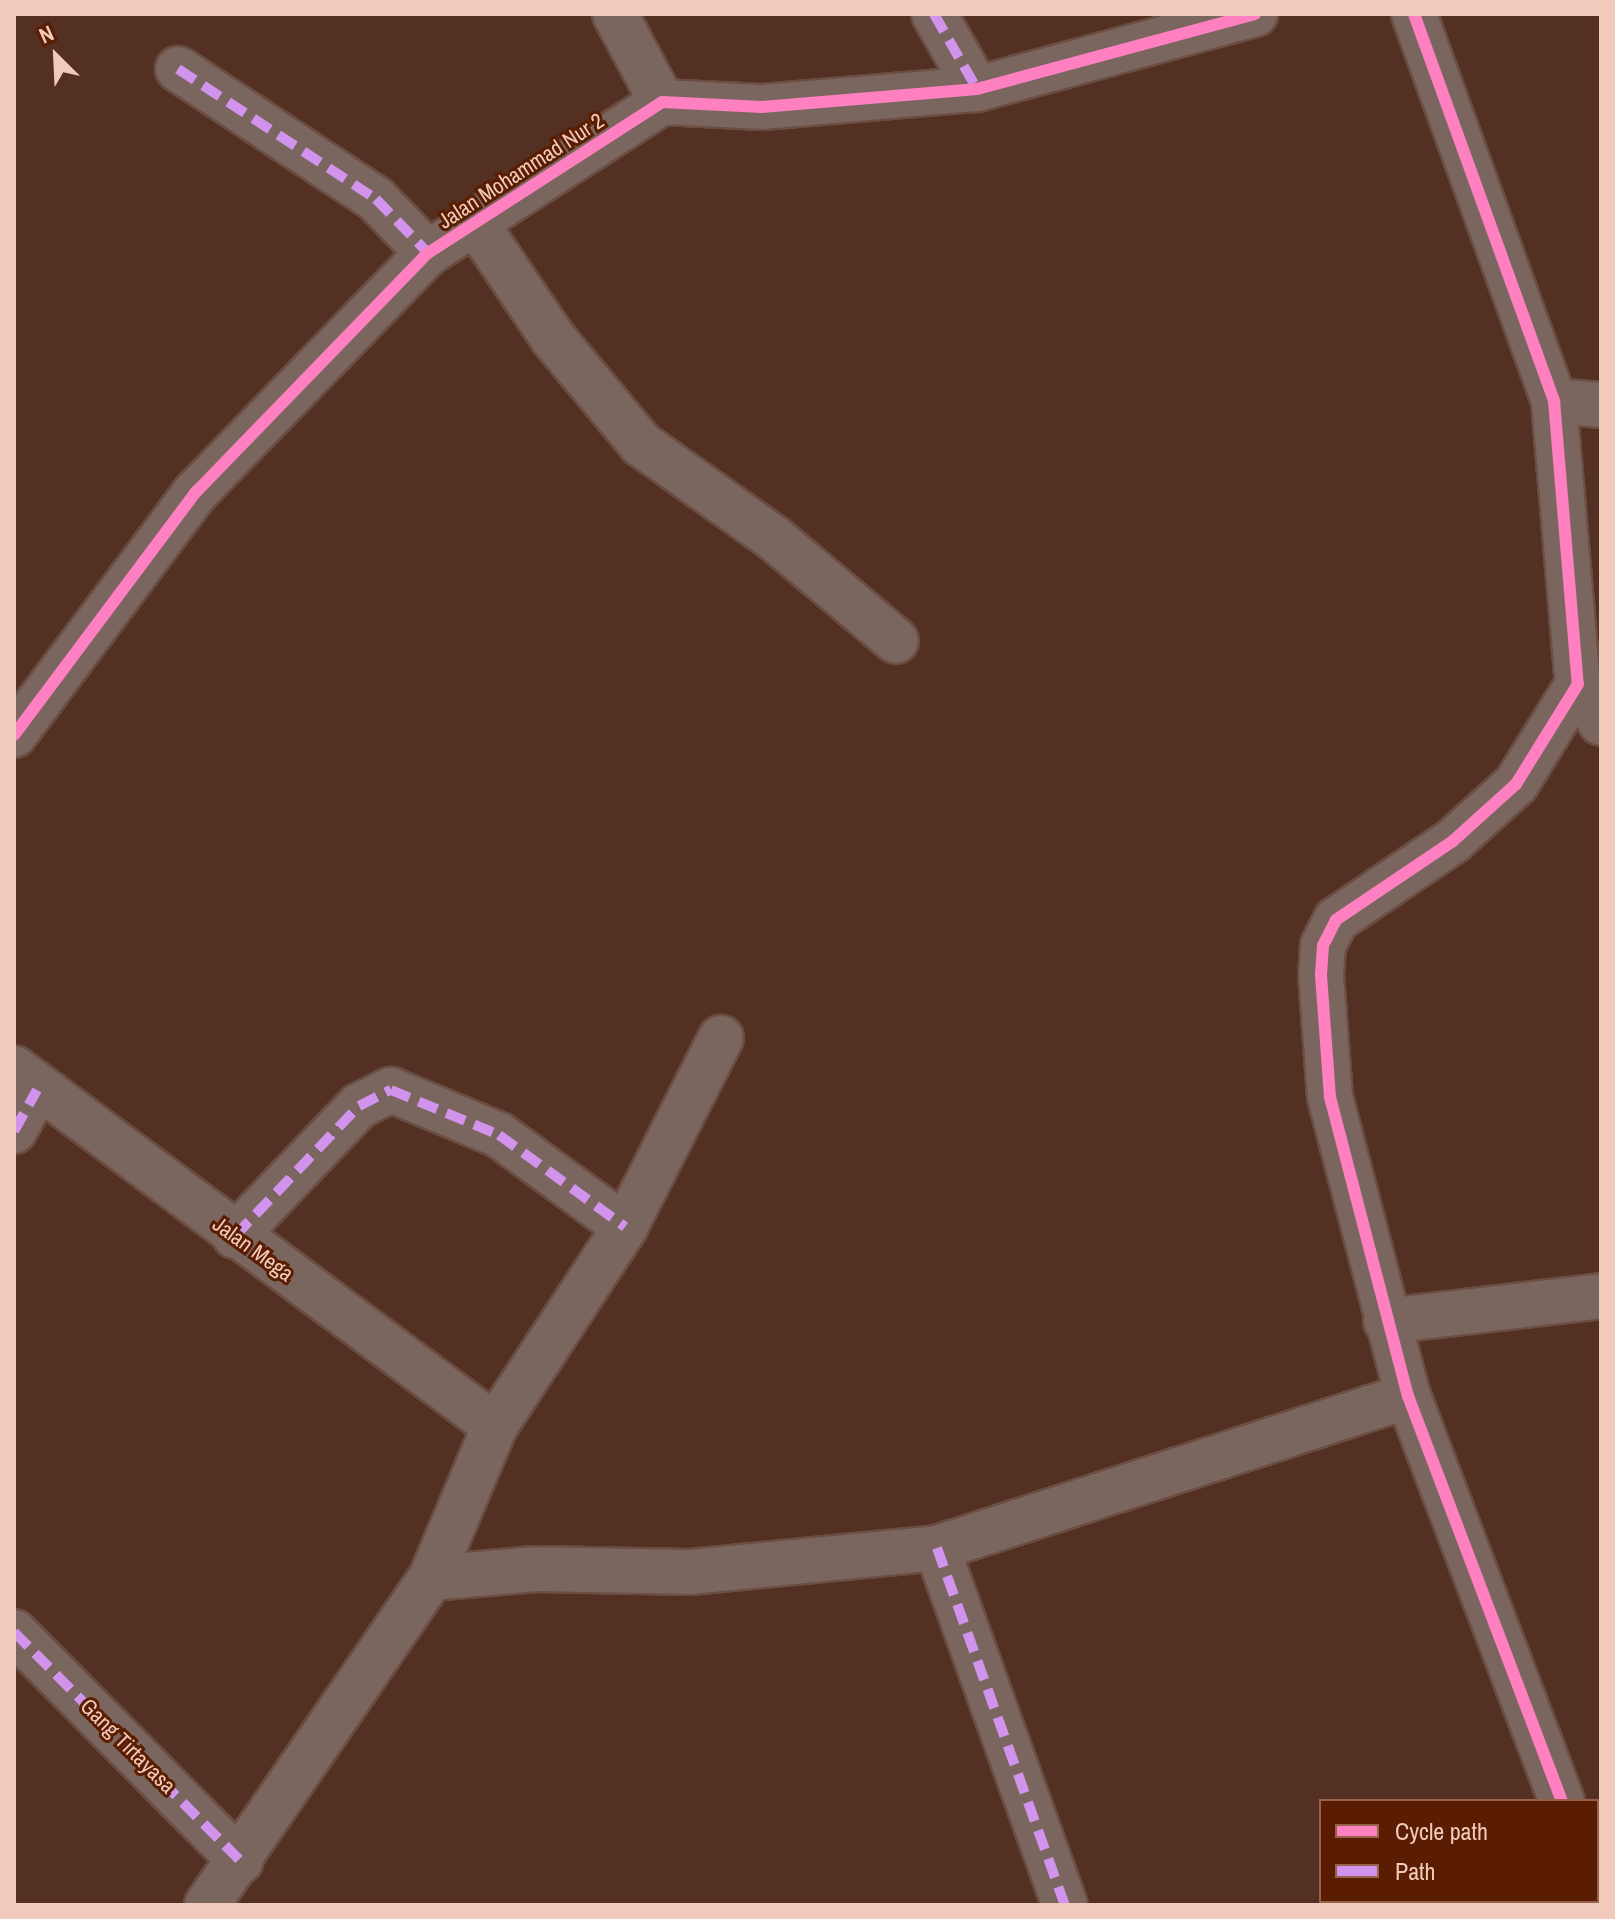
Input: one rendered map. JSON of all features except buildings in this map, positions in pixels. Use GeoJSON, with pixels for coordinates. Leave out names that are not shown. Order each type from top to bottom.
{"type":"FeatureCollection","features":[{"type":"Feature","properties":{"kind":"street"},"geometry":{"type":"LineString","coordinates":[[615,14],[662,102],[762,107],[977,89],[1255,14]]}},
{"type":"Feature","properties":{"kind":"street"},"geometry":{"type":"LineString","coordinates":[[934,14],[977,89]]}},
{"type":"Feature","properties":{"kind":"street"},"geometry":{"type":"LineString","coordinates":[[1414,14],[1554,401],[1578,684],[1601,723]]}},
{"type":"Feature","properties":{"kind":"street"},"geometry":{"type":"LineString","coordinates":[[178,69],[376,199],[428,253]]}},
{"type":"Feature","properties":{"kind":"street","name":"Jalan Mohammad Nur 2"},"geometry":{"type":"LineString","coordinates":[[14,735],[196,492],[428,253],[477,225],[662,102]]}},
{"type":"Feature","properties":{"kind":"street"},"geometry":{"type":"LineString","coordinates":[[477,225],[553,338],[641,444],[775,539],[896,641]]}},
{"type":"Feature","properties":{"kind":"street"},"geometry":{"type":"LineString","coordinates":[[1554,401],[1601,405]]}},
{"type":"Feature","properties":{"kind":"street"},"geometry":{"type":"LineString","coordinates":[[1561,1799],[1408,1396],[1386,1321],[1330,1097],[1323,946],[1336,920],[1453,841],[1516,784],[1578,684]]}},
{"type":"Feature","properties":{"kind":"street"},"geometry":{"type":"LineString","coordinates":[[207,1905],[241,1861],[431,1578],[495,1426],[625,1227],[721,1038]]}},
{"type":"Feature","properties":{"kind":"street"},"geometry":{"type":"LineString","coordinates":[[14,1131],[26,1079]]}},
{"type":"Feature","properties":{"kind":"street","name":"Jalan Mega"},"geometry":{"type":"LineString","coordinates":[[26,1079],[495,1426]]}},
{"type":"Feature","properties":{"kind":"street"},"geometry":{"type":"LineString","coordinates":[[235,1236],[359,1106],[391,1090],[499,1135],[625,1227]]}},
{"type":"Feature","properties":{"kind":"street"},"geometry":{"type":"LineString","coordinates":[[1386,1321],[1601,1296]]}},
{"type":"Feature","properties":{"kind":"street"},"geometry":{"type":"LineString","coordinates":[[431,1578],[536,1569],[690,1572],[937,1548],[1408,1396]]}},
{"type":"Feature","properties":{"kind":"street"},"geometry":{"type":"LineString","coordinates":[[937,1548],[1065,1905]]}},
{"type":"Feature","properties":{"kind":"street","name":"Gang Tirtayasa"},"geometry":{"type":"LineString","coordinates":[[14,1632],[241,1861]]}},
{"type":"Feature","properties":{"kind":"marked path"},"geometry":{"type":"LineString","coordinates":[[934,14],[977,89]]}},
{"type":"Feature","properties":{"kind":"marked path"},"geometry":{"type":"LineString","coordinates":[[178,69],[376,199],[428,253]]}},
{"type":"Feature","properties":{"kind":"marked path"},"geometry":{"type":"LineString","coordinates":[[14,1131],[37,1090]]}},
{"type":"Feature","properties":{"kind":"marked path"},"geometry":{"type":"LineString","coordinates":[[235,1236],[359,1106],[391,1090],[499,1135],[625,1227]]}},
{"type":"Feature","properties":{"kind":"marked path"},"geometry":{"type":"LineString","coordinates":[[937,1548],[1065,1905]]}},
{"type":"Feature","properties":{"kind":"marked path"},"geometry":{"type":"LineString","coordinates":[[14,1632],[241,1861]]}},
{"type":"Feature","properties":{"kind":"cycle path"},"geometry":{"type":"LineString","coordinates":[[14,735],[196,492],[428,253],[662,102],[762,107],[977,89],[1255,14]]}},
{"type":"Feature","properties":{"kind":"cycle path"},"geometry":{"type":"LineString","coordinates":[[1414,14],[1554,401],[1578,684],[1516,784],[1453,841],[1336,920],[1323,946],[1321,975],[1330,1097],[1408,1396],[1561,1799]]}}]}
